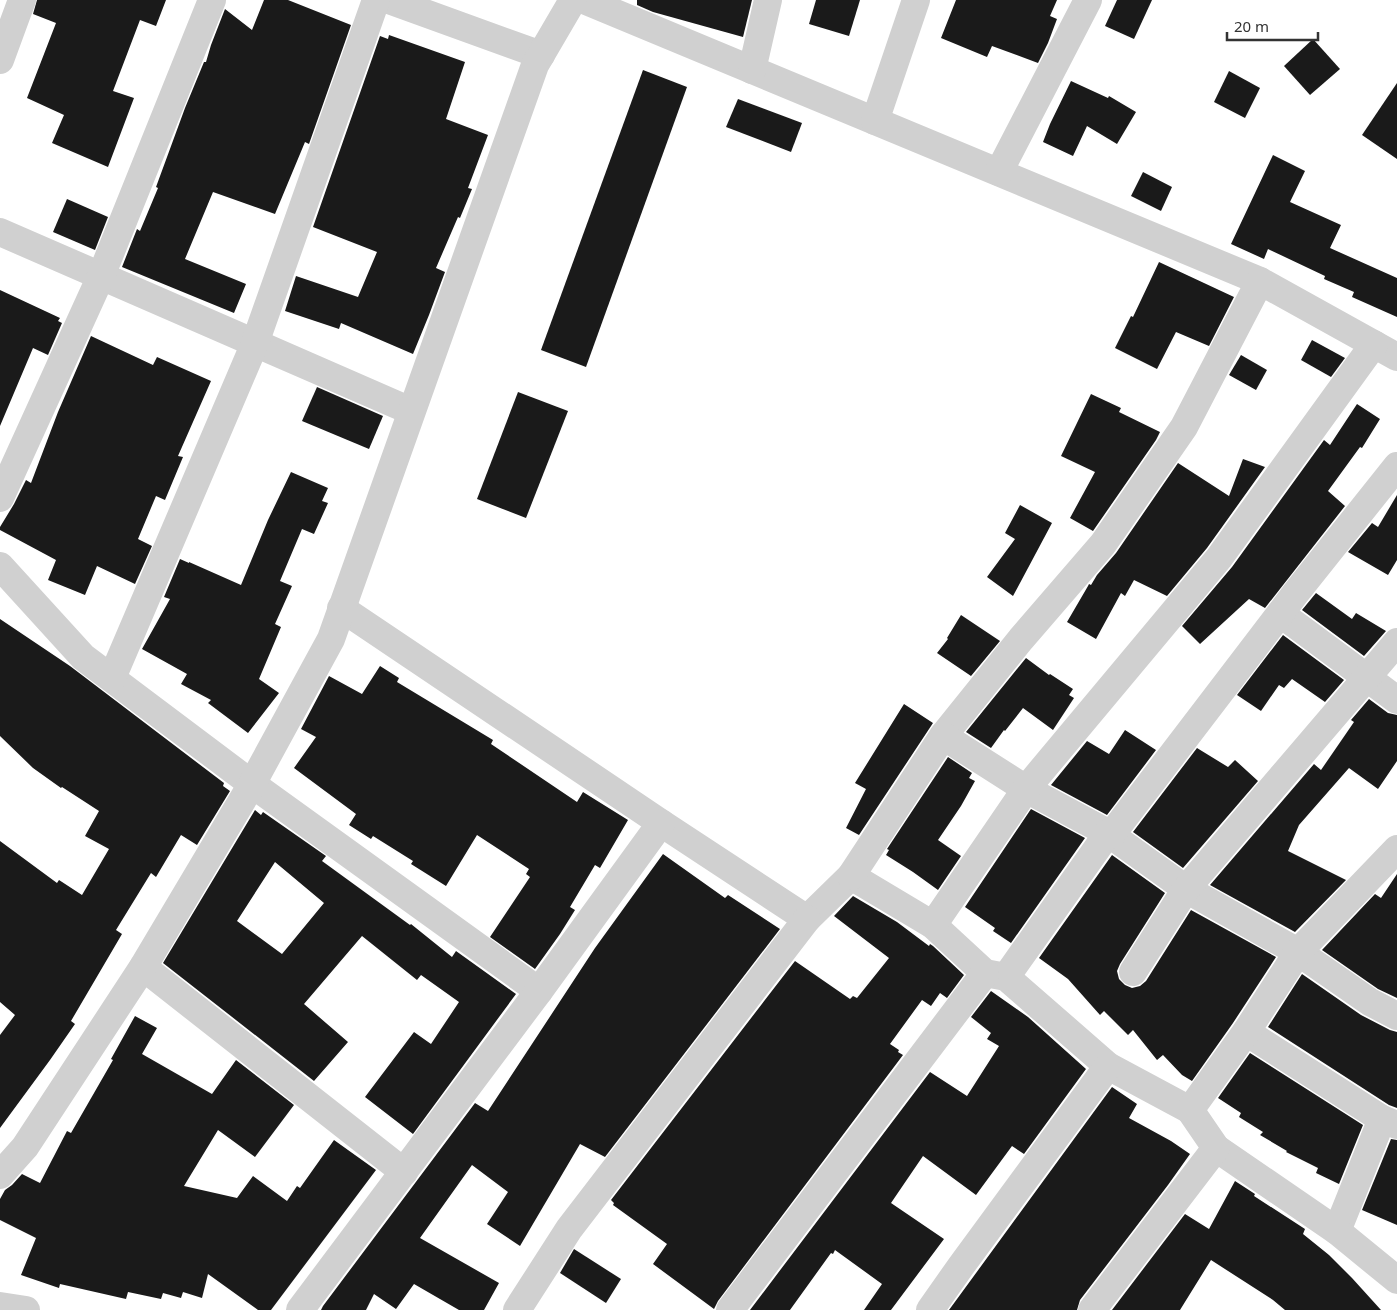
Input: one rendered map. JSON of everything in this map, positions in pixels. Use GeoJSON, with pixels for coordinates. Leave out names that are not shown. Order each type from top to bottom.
{"type":"FeatureCollection","features":[{"type":"Feature","properties":{"kind":"street"},"geometry":{"type":"LineString","coordinates":[[0,60],[5,29],[22,0]]}},
{"type":"Feature","properties":{"kind":"street"},"geometry":{"type":"LineString","coordinates":[[0,498],[102,276],[212,0]]}},
{"type":"Feature","properties":{"kind":"street"},"geometry":{"type":"LineString","coordinates":[[112,678],[255,343],[376,0]]}},
{"type":"Feature","properties":{"kind":"street"},"geometry":{"type":"LineString","coordinates":[[389,0],[540,55]]}},
{"type":"Feature","properties":{"kind":"street"},"geometry":{"type":"LineString","coordinates":[[0,1175],[25,1147],[143,967],[252,784],[330,639],[535,65],[572,0]]}},
{"type":"Feature","properties":{"kind":"street"},"geometry":{"type":"LineString","coordinates":[[584,0],[1260,281],[1385,351],[1219,558],[1026,789],[933,925]]}},
{"type":"Feature","properties":{"kind":"street"},"geometry":{"type":"LineString","coordinates":[[752,70],[768,0]]}},
{"type":"Feature","properties":{"kind":"street"},"geometry":{"type":"LineString","coordinates":[[875,121],[916,0]]}},
{"type":"Feature","properties":{"kind":"street"},"geometry":{"type":"LineString","coordinates":[[999,172],[1088,0]]}},
{"type":"Feature","properties":{"kind":"street"},"geometry":{"type":"LineString","coordinates":[[0,232],[411,412]]}},
{"type":"Feature","properties":{"kind":"street"},"geometry":{"type":"LineString","coordinates":[[517,1310],[569,1229],[807,919],[851,876],[944,736],[1021,639],[1103,544],[1184,427],[1260,281]]}},
{"type":"Feature","properties":{"kind":"street"},"geometry":{"type":"LineString","coordinates":[[730,1310],[1108,834],[1111,835],[1280,614],[1397,466]]}},
{"type":"Feature","properties":{"kind":"street"},"geometry":{"type":"LineString","coordinates":[[0,566],[83,656],[252,784],[539,991]]}},
{"type":"Feature","properties":{"kind":"street"},"geometry":{"type":"LineString","coordinates":[[341,608],[807,919]]}},
{"type":"Feature","properties":{"kind":"street"},"geometry":{"type":"LineString","coordinates":[[1280,614],[1397,700]]}},
{"type":"Feature","properties":{"kind":"street"},"geometry":{"type":"LineString","coordinates":[[1133,972],[1186,889],[1397,642]]}},
{"type":"Feature","properties":{"kind":"street"},"geometry":{"type":"LineString","coordinates":[[944,736],[1026,789],[1108,834],[1186,889],[1298,952],[1370,1002],[1397,1016]]}},
{"type":"Feature","properties":{"kind":"street"},"geometry":{"type":"LineString","coordinates":[[300,1310],[539,991],[661,823]]}},
{"type":"Feature","properties":{"kind":"street"},"geometry":{"type":"LineString","coordinates":[[1190,1110],[1246,1032],[1298,952],[1397,850]]}},
{"type":"Feature","properties":{"kind":"street"},"geometry":{"type":"LineString","coordinates":[[851,876],[933,925],[1108,1066],[1190,1110],[1216,1148],[1337,1231],[1397,1280]]}},
{"type":"Feature","properties":{"kind":"street"},"geometry":{"type":"LineString","coordinates":[[143,967],[404,1172]]}},
{"type":"Feature","properties":{"kind":"street"},"geometry":{"type":"LineString","coordinates":[[1246,1032],[1389,1122],[1337,1231]]}},
{"type":"Feature","properties":{"kind":"street"},"geometry":{"type":"LineString","coordinates":[[930,1310],[1108,1066]]}},
{"type":"Feature","properties":{"kind":"street"},"geometry":{"type":"LineString","coordinates":[[1092,1310],[1216,1148]]}},
{"type":"Feature","properties":{"kind":"street"},"geometry":{"type":"LineString","coordinates":[[0,1306],[26,1310]]}},
{"type":"Feature","properties":{"kind":"building"},"geometry":{"type":"Polygon","coordinates":[[[37,0],[166,0],[156,26],[140,20],[113,91],[134,98],[108,167],[52,143],[64,115],[27,98],[56,23],[33,14],[37,0]]]}},
{"type":"Feature","properties":{"kind":"building"},"geometry":{"type":"Polygon","coordinates":[[[264,0],[288,0],[351,25],[309,144],[305,142],[275,214],[213,192],[185,259],[246,284],[234,313],[122,267],[137,229],[140,231],[158,188],[156,187],[185,108],[204,62],[206,62],[225,9],[252,30],[264,0]]]}},
{"type":"Feature","properties":{"kind":"building"},"geometry":{"type":"Polygon","coordinates":[[[637,0],[752,0],[743,37],[653,12],[637,5],[637,0]]]}},
{"type":"Feature","properties":{"kind":"building"},"geometry":{"type":"Polygon","coordinates":[[[816,0],[860,0],[849,36],[809,24],[816,0]]]}},
{"type":"Feature","properties":{"kind":"building"},"geometry":{"type":"Polygon","coordinates":[[[956,0],[1057,0],[1050,16],[1057,19],[1038,63],[992,46],[987,57],[941,38],[956,0]]]}},
{"type":"Feature","properties":{"kind":"building"},"geometry":{"type":"Polygon","coordinates":[[[1117,0],[1152,0],[1134,39],[1105,26],[1117,0]]]}},
{"type":"Feature","properties":{"kind":"building"},"geometry":{"type":"Polygon","coordinates":[[[389,35],[465,62],[446,119],[488,135],[468,188],[472,189],[436,268],[445,272],[413,354],[341,323],[339,329],[285,311],[296,276],[358,297],[377,252],[313,227],[380,36],[388,39],[389,35]]]}},
{"type":"Feature","properties":{"kind":"building"},"geometry":{"type":"Polygon","coordinates":[[[1313,39],[1340,69],[1310,95],[1284,66],[1313,39]]]}},
{"type":"Feature","properties":{"kind":"building"},"geometry":{"type":"Polygon","coordinates":[[[643,70],[687,87],[586,367],[541,350],[643,70]]]}},
{"type":"Feature","properties":{"kind":"building"},"geometry":{"type":"Polygon","coordinates":[[[1229,71],[1260,88],[1245,118],[1214,102],[1229,71]]]}},
{"type":"Feature","properties":{"kind":"building"},"geometry":{"type":"Polygon","coordinates":[[[1071,81],[1108,98],[1109,96],[1136,112],[1117,144],[1087,126],[1073,156],[1043,142],[1071,81]]]}},
{"type":"Feature","properties":{"kind":"building"},"geometry":{"type":"Polygon","coordinates":[[[1397,83],[1397,159],[1362,135],[1397,83]]]}},
{"type":"Feature","properties":{"kind":"building"},"geometry":{"type":"Polygon","coordinates":[[[738,99],[802,123],[791,152],[726,127],[738,99]]]}},
{"type":"Feature","properties":{"kind":"building"},"geometry":{"type":"Polygon","coordinates":[[[1273,155],[1305,171],[1290,202],[1341,225],[1330,248],[1397,278],[1397,317],[1352,297],[1354,292],[1324,279],[1325,276],[1268,249],[1264,259],[1231,244],[1273,155]]]}},
{"type":"Feature","properties":{"kind":"building"},"geometry":{"type":"Polygon","coordinates":[[[1143,172],[1172,187],[1161,211],[1131,196],[1143,172]]]}},
{"type":"Feature","properties":{"kind":"building"},"geometry":{"type":"Polygon","coordinates":[[[67,199],[108,217],[95,250],[53,232],[67,199]]]}},
{"type":"Feature","properties":{"kind":"building"},"geometry":{"type":"Polygon","coordinates":[[[1159,262],[1234,297],[1209,346],[1176,332],[1157,369],[1115,348],[1131,316],[1133,317],[1159,262]]]}},
{"type":"Feature","properties":{"kind":"building"},"geometry":{"type":"Polygon","coordinates":[[[0,290],[60,318],[58,321],[62,323],[48,355],[33,348],[0,426],[0,290]]]}},
{"type":"Feature","properties":{"kind":"building"},"geometry":{"type":"Polygon","coordinates":[[[91,336],[153,365],[157,357],[211,381],[178,456],[183,457],[165,500],[156,496],[138,539],[152,546],[135,584],[97,566],[85,595],[48,580],[56,560],[0,530],[0,527],[26,480],[31,483],[58,412],[91,336]]]}},
{"type":"Feature","properties":{"kind":"building"},"geometry":{"type":"Polygon","coordinates":[[[1312,340],[1345,358],[1331,377],[1301,360],[1312,340]]]}},
{"type":"Feature","properties":{"kind":"building"},"geometry":{"type":"Polygon","coordinates":[[[1241,355],[1267,370],[1256,390],[1229,375],[1241,355]]]}},
{"type":"Feature","properties":{"kind":"building"},"geometry":{"type":"Polygon","coordinates":[[[317,387],[383,416],[369,449],[302,421],[317,387]]]}},
{"type":"Feature","properties":{"kind":"building"},"geometry":{"type":"Polygon","coordinates":[[[518,392],[568,411],[526,518],[477,499],[518,392]]]}},
{"type":"Feature","properties":{"kind":"building"},"geometry":{"type":"Polygon","coordinates":[[[1091,394],[1121,408],[1119,412],[1160,432],[1093,531],[1070,518],[1095,472],[1061,456],[1091,394]]]}},
{"type":"Feature","properties":{"kind":"building"},"geometry":{"type":"Polygon","coordinates":[[[1357,404],[1380,419],[1362,448],[1360,447],[1328,491],[1345,506],[1265,608],[1249,599],[1200,644],[1182,626],[1232,567],[1324,440],[1330,445],[1357,404]]]}},
{"type":"Feature","properties":{"kind":"building"},"geometry":{"type":"Polygon","coordinates":[[[1243,459],[1265,467],[1207,548],[1167,596],[1134,580],[1125,596],[1121,593],[1096,639],[1067,622],[1089,584],[1091,585],[1116,553],[1178,463],[1229,496],[1243,459]]]}},
{"type":"Feature","properties":{"kind":"building"},"geometry":{"type":"Polygon","coordinates":[[[291,472],[328,488],[322,501],[328,503],[314,534],[302,529],[280,581],[292,586],[275,624],[281,627],[259,679],[279,693],[248,733],[208,703],[211,700],[181,684],[187,674],[142,649],[170,599],[164,597],[180,559],[241,585],[268,520],[291,472]]]}},
{"type":"Feature","properties":{"kind":"building"},"geometry":{"type":"Polygon","coordinates":[[[1397,495],[1397,560],[1388,575],[1348,552],[1372,523],[1378,527],[1397,495]]]}},
{"type":"Feature","properties":{"kind":"building"},"geometry":{"type":"Polygon","coordinates":[[[1020,505],[1052,523],[1013,596],[987,577],[1015,539],[1005,533],[1020,505]]]}},
{"type":"Feature","properties":{"kind":"building"},"geometry":{"type":"Polygon","coordinates":[[[1316,593],[1352,619],[1356,613],[1386,631],[1364,656],[1302,610],[1316,593]]]}},
{"type":"Feature","properties":{"kind":"building"},"geometry":{"type":"Polygon","coordinates":[[[961,615],[1000,641],[971,676],[937,653],[948,639],[961,615]]]}},
{"type":"Feature","properties":{"kind":"building"},"geometry":{"type":"Polygon","coordinates":[[[0,619],[70,666],[224,783],[223,786],[230,791],[197,845],[181,835],[156,877],[151,873],[116,930],[122,934],[71,1021],[75,1024],[0,1128],[0,1035],[15,1015],[0,1002],[0,841],[57,883],[59,880],[82,895],[109,849],[85,836],[99,811],[33,768],[0,736],[0,619]]]}},
{"type":"Feature","properties":{"kind":"building"},"geometry":{"type":"Polygon","coordinates":[[[1283,635],[1344,680],[1325,702],[1292,679],[1284,688],[1279,685],[1261,711],[1237,695],[1283,635]]]}},
{"type":"Feature","properties":{"kind":"building"},"geometry":{"type":"Polygon","coordinates":[[[1026,658],[1049,675],[1073,689],[1069,695],[1074,698],[1053,730],[1023,708],[991,748],[966,732],[1026,658]]]}},
{"type":"Feature","properties":{"kind":"building"},"geometry":{"type":"Polygon","coordinates":[[[380,666],[399,678],[397,682],[493,740],[491,744],[577,802],[583,792],[628,820],[600,868],[595,865],[570,907],[575,910],[535,969],[490,937],[530,877],[526,874],[529,869],[477,835],[446,886],[411,864],[413,861],[373,836],[371,839],[349,825],[356,814],[294,768],[316,737],[301,729],[329,676],[362,694],[380,666]]]}},
{"type":"Feature","properties":{"kind":"building"},"geometry":{"type":"Polygon","coordinates":[[[1369,699],[1388,713],[1397,715],[1397,761],[1378,789],[1349,768],[1299,825],[1288,851],[1346,880],[1295,932],[1210,885],[1314,764],[1321,770],[1354,722],[1351,720],[1369,699]]]}},
{"type":"Feature","properties":{"kind":"building"},"geometry":{"type":"Polygon","coordinates":[[[904,704],[933,723],[859,835],[846,828],[866,789],[855,783],[904,704]]]}},
{"type":"Feature","properties":{"kind":"building"},"geometry":{"type":"Polygon","coordinates":[[[1125,730],[1156,750],[1107,815],[1051,785],[1087,741],[1109,754],[1125,730]]]}},
{"type":"Feature","properties":{"kind":"building"},"geometry":{"type":"Polygon","coordinates":[[[1197,748],[1228,767],[1235,760],[1258,781],[1183,868],[1133,832],[1197,748]]]}},
{"type":"Feature","properties":{"kind":"building"},"geometry":{"type":"Polygon","coordinates":[[[948,757],[972,773],[969,778],[975,781],[938,840],[961,856],[938,890],[886,855],[889,850],[887,849],[948,757]]]}},
{"type":"Feature","properties":{"kind":"building"},"geometry":{"type":"Polygon","coordinates":[[[1031,809],[1085,838],[1011,943],[993,931],[995,928],[965,907],[1031,809]]]}},
{"type":"Feature","properties":{"kind":"building"},"geometry":{"type":"Polygon","coordinates":[[[255,810],[261,815],[263,812],[326,856],[322,861],[411,924],[452,957],[456,951],[516,994],[413,1134],[365,1097],[414,1032],[431,1044],[459,1002],[421,975],[417,980],[362,936],[304,1004],[348,1042],[314,1081],[163,963],[255,810]],[[275,862],[237,921],[282,954],[324,903],[275,862]]]}},
{"type":"Feature","properties":{"kind":"building"},"geometry":{"type":"Polygon","coordinates":[[[663,854],[725,898],[728,895],[780,929],[605,1157],[580,1144],[520,1246],[487,1224],[508,1192],[472,1165],[420,1238],[499,1283],[484,1310],[459,1310],[414,1284],[396,1309],[374,1294],[366,1310],[321,1310],[475,1103],[488,1111],[595,948],[663,854]]]}},
{"type":"Feature","properties":{"kind":"building"},"geometry":{"type":"Polygon","coordinates":[[[1112,855],[1165,893],[1120,964],[1117,971],[1119,979],[1125,985],[1132,988],[1140,986],[1146,981],[1191,910],[1276,957],[1192,1081],[1182,1075],[1163,1055],[1157,1060],[1133,1030],[1128,1035],[1104,1011],[1100,1015],[1068,979],[1039,958],[1112,855]]]}},
{"type":"Feature","properties":{"kind":"building"},"geometry":{"type":"Polygon","coordinates":[[[1397,874],[1397,998],[1378,989],[1322,950],[1375,894],[1381,898],[1397,874]]]}},
{"type":"Feature","properties":{"kind":"building"},"geometry":{"type":"Polygon","coordinates":[[[853,896],[897,922],[929,946],[930,944],[933,946],[964,975],[947,998],[940,993],[931,1006],[922,1000],[890,1044],[903,1055],[718,1301],[714,1309],[653,1264],[667,1244],[613,1205],[614,1203],[611,1200],[795,961],[850,999],[853,996],[857,998],[889,958],[834,916],[853,896]]]}},
{"type":"Feature","properties":{"kind":"building"},"geometry":{"type":"Polygon","coordinates":[[[1302,974],[1361,1015],[1397,1032],[1397,1108],[1389,1105],[1268,1027],[1302,974]]]}},
{"type":"Feature","properties":{"kind":"building"},"geometry":{"type":"Polygon","coordinates":[[[991,991],[1028,1017],[1086,1069],[1024,1154],[1012,1146],[976,1195],[923,1156],[891,1203],[944,1239],[891,1310],[864,1310],[882,1284],[835,1250],[790,1310],[750,1310],[930,1072],[967,1096],[999,1046],[987,1039],[991,1033],[971,1017],[991,991]]]}},
{"type":"Feature","properties":{"kind":"building"},"geometry":{"type":"Polygon","coordinates":[[[135,1016],[157,1028],[142,1054],[212,1094],[236,1060],[294,1105],[255,1157],[218,1130],[184,1186],[237,1198],[253,1176],[287,1201],[297,1186],[300,1188],[334,1140],[376,1170],[271,1310],[258,1310],[208,1274],[202,1298],[183,1292],[181,1298],[163,1293],[161,1299],[128,1292],[126,1299],[60,1284],[59,1288],[21,1275],[36,1238],[0,1220],[0,1199],[5,1190],[22,1174],[40,1183],[67,1131],[71,1133],[113,1060],[111,1059],[135,1016]]]}},
{"type":"Feature","properties":{"kind":"building"},"geometry":{"type":"Polygon","coordinates":[[[1250,1053],[1363,1125],[1339,1184],[1316,1173],[1318,1168],[1286,1152],[1260,1135],[1263,1132],[1239,1117],[1241,1113],[1218,1098],[1250,1053]]]}},
{"type":"Feature","properties":{"kind":"building"},"geometry":{"type":"Polygon","coordinates":[[[1112,1087],[1137,1104],[1129,1118],[1171,1141],[1190,1154],[1080,1300],[1077,1310],[949,1310],[1112,1087]]]}},
{"type":"Feature","properties":{"kind":"building"},"geometry":{"type":"Polygon","coordinates":[[[1391,1139],[1397,1140],[1397,1225],[1362,1210],[1391,1139]]]}},
{"type":"Feature","properties":{"kind":"building"},"geometry":{"type":"Polygon","coordinates":[[[1235,1181],[1255,1194],[1254,1196],[1305,1229],[1303,1234],[1329,1255],[1381,1310],[1285,1310],[1273,1300],[1211,1260],[1180,1310],[1112,1310],[1185,1214],[1209,1229],[1235,1181]]]}},
{"type":"Feature","properties":{"kind":"building"},"geometry":{"type":"Polygon","coordinates":[[[574,1249],[621,1279],[606,1303],[560,1273],[574,1249]]]}}]}
